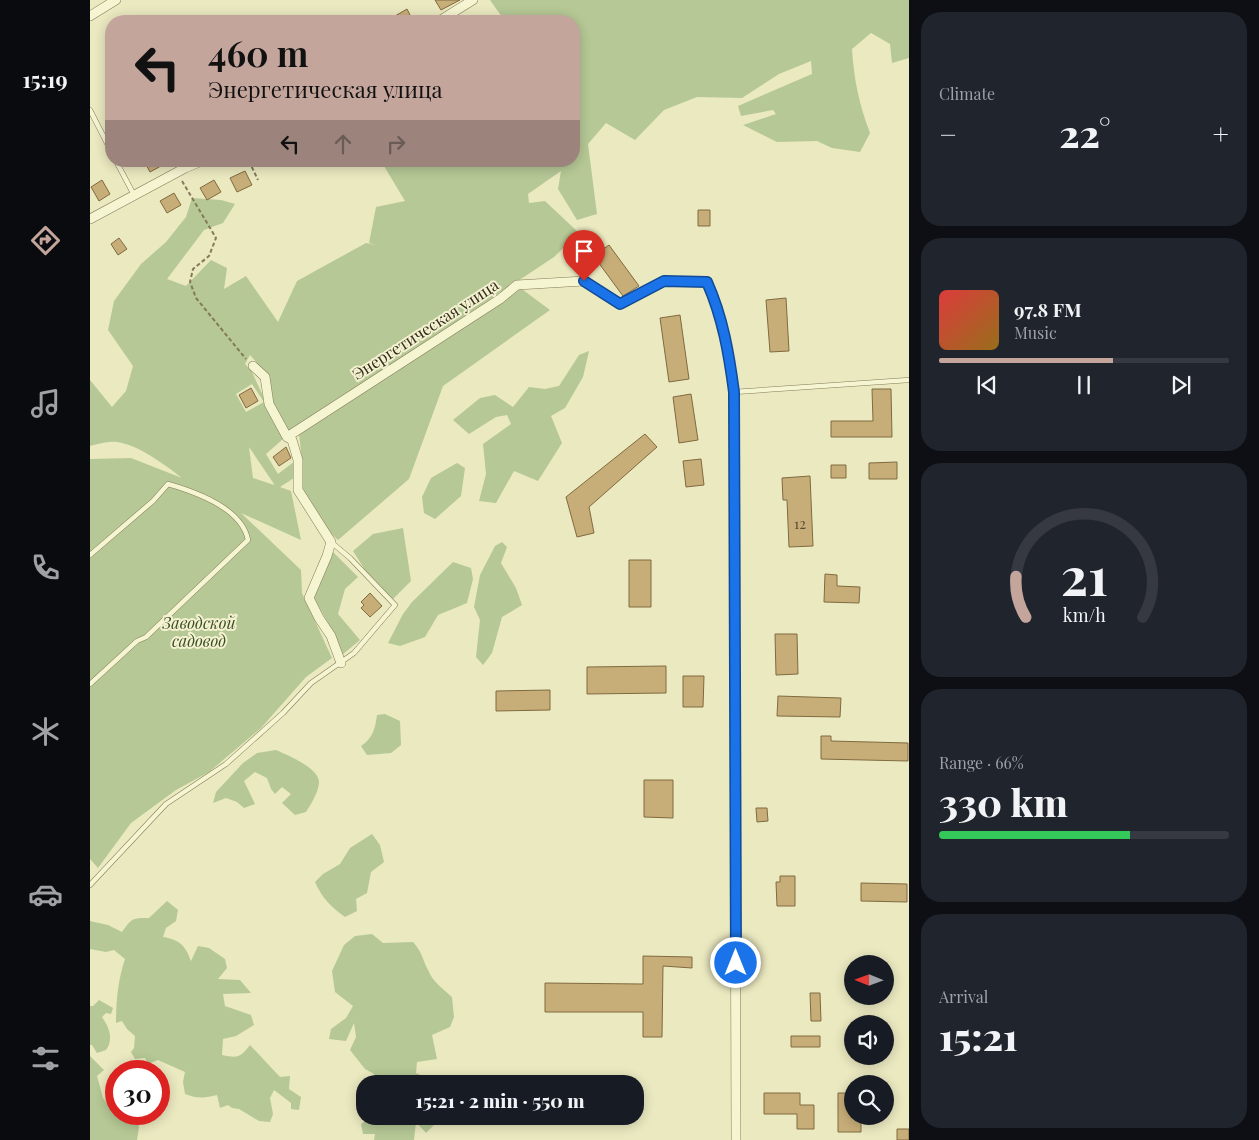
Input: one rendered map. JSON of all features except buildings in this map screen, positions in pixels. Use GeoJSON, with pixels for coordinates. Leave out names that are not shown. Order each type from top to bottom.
{"type":"FeatureCollection","features":[{"type":"Feature","properties":{"kind":"street"},"geometry":{"type":"LineString","coordinates":[[90,16],[116,0]]}},
{"type":"Feature","properties":{"kind":"street"},"geometry":{"type":"LineString","coordinates":[[449,15],[473,0]]}},
{"type":"Feature","properties":{"kind":"street"},"geometry":{"type":"LineString","coordinates":[[90,219],[190,167]]}},
{"type":"Feature","properties":{"kind":"street","name":"Энергетическая улица"},"geometry":{"type":"LineString","coordinates":[[287,437],[500,299],[517,285],[584,281],[620,304],[664,281],[707,282],[717,305],[729,352],[734,392],[736,1140]]}},
{"type":"Feature","properties":{"kind":"street"},"geometry":{"type":"LineString","coordinates":[[252,366],[264,377],[269,404],[287,437],[292,440],[298,460],[298,490],[331,542],[309,598],[331,636],[341,662]]}},
{"type":"Feature","properties":{"kind":"lane"},"geometry":{"type":"LineString","coordinates":[[90,110],[105,139]]}},
{"type":"Feature","properties":{"kind":"lane"},"geometry":{"type":"LineString","coordinates":[[119,167],[134,196]]}},
{"type":"Feature","properties":{"kind":"lane"},"geometry":{"type":"LineString","coordinates":[[734,392],[909,380]]}},
{"type":"Feature","properties":{"kind":"lane"},"geometry":{"type":"LineString","coordinates":[[90,555],[153,501],[168,484],[192,491],[232,512],[246,531],[248,540],[146,637],[137,640],[90,684]]}},
{"type":"Feature","properties":{"kind":"lane"},"geometry":{"type":"LineString","coordinates":[[90,885],[166,804],[226,764],[283,713],[311,682],[354,653],[395,605],[350,558],[331,542]]}},
{"type":"Feature","properties":{"kind":"path"},"geometry":{"type":"LineString","coordinates":[[252,167],[258,180]]}},
{"type":"Feature","properties":{"kind":"path"},"geometry":{"type":"LineString","coordinates":[[177,173],[216,238],[209,256],[193,268],[190,282],[196,298],[252,366]]}},
{"type":"Feature","properties":{"kind":"green space","name":"Заводской садовод"},"geometry":{"type":"Polygon","coordinates":[[[490,0],[909,0],[909,58],[892,63],[890,44],[871,33],[852,49],[858,92],[870,133],[860,152],[832,148],[817,141],[777,142],[743,125],[776,114],[773,110],[741,116],[738,106],[812,74],[811,61],[779,74],[742,98],[697,97],[664,110],[635,140],[606,123],[588,144],[597,214],[577,220],[558,189],[561,171],[528,194],[529,203],[545,201],[579,233],[554,257],[389,366],[288,431],[268,394],[269,376],[250,355],[245,364],[251,370],[283,439],[266,454],[278,474],[295,461],[294,478],[280,487],[291,491],[301,540],[241,513],[301,570],[302,593],[332,658],[306,677],[261,728],[209,772],[176,790],[131,823],[98,868],[90,859],[90,459],[131,458],[182,478],[151,456],[134,447],[117,442],[90,446],[90,380],[112,407],[126,391],[133,366],[108,330],[114,301],[141,264],[166,242],[186,217],[192,198],[221,200],[235,204],[223,223],[204,230],[167,279],[186,286],[211,260],[227,268],[224,289],[246,276],[278,322],[297,281],[366,243],[376,245],[369,243],[376,207],[405,201],[385,167],[580,167],[580,15],[501,15],[490,0]],[[252,384],[236,394],[246,412],[264,402],[252,384]],[[249,447],[253,478],[274,484],[249,447]]]}},
{"type":"Feature","properties":{"kind":"green space"},"geometry":{"type":"Polygon","coordinates":[[[519,287],[550,310],[443,386],[409,479],[338,540],[321,524],[303,495],[303,469],[299,434],[519,287]]]}},
{"type":"Feature","properties":{"kind":"green space"},"geometry":{"type":"Polygon","coordinates":[[[589,351],[583,377],[565,408],[551,416],[562,443],[538,481],[514,471],[496,503],[479,501],[486,474],[483,444],[511,424],[507,415],[496,417],[469,434],[453,420],[480,398],[495,395],[513,407],[529,387],[545,389],[559,386],[579,355],[589,351]]]}},
{"type":"Feature","properties":{"kind":"green space"},"geometry":{"type":"Polygon","coordinates":[[[457,463],[465,468],[461,496],[435,519],[424,513],[422,497],[431,478],[457,463]]]}},
{"type":"Feature","properties":{"kind":"green space"},"geometry":{"type":"Polygon","coordinates":[[[403,528],[411,581],[393,599],[365,570],[353,551],[373,534],[403,528]]]}},
{"type":"Feature","properties":{"kind":"green space"},"geometry":{"type":"Polygon","coordinates":[[[502,542],[507,547],[501,563],[516,588],[522,605],[502,617],[492,653],[483,665],[476,657],[480,620],[474,607],[480,575],[495,546],[502,542]]]}},
{"type":"Feature","properties":{"kind":"green space"},"geometry":{"type":"Polygon","coordinates":[[[333,552],[358,577],[345,589],[338,614],[360,640],[342,655],[336,637],[314,598],[333,552]]]}},
{"type":"Feature","properties":{"kind":"green space"},"geometry":{"type":"Polygon","coordinates":[[[453,562],[471,568],[473,579],[467,603],[438,615],[425,637],[400,646],[388,643],[403,614],[412,602],[453,562]]]}},
{"type":"Feature","properties":{"kind":"green space"},"geometry":{"type":"Polygon","coordinates":[[[385,714],[400,721],[401,745],[391,753],[367,755],[361,746],[373,733],[377,715],[385,714]]]}},
{"type":"Feature","properties":{"kind":"green space"},"geometry":{"type":"Polygon","coordinates":[[[276,750],[309,767],[318,777],[317,791],[306,812],[295,815],[282,803],[291,794],[282,787],[275,794],[267,778],[255,772],[244,781],[255,804],[244,808],[237,802],[226,798],[213,803],[216,792],[243,763],[257,753],[276,750]]]}},
{"type":"Feature","properties":{"kind":"green space"},"geometry":{"type":"Polygon","coordinates":[[[372,834],[380,845],[384,862],[371,872],[367,893],[356,899],[357,911],[345,917],[327,902],[315,882],[323,874],[340,864],[350,848],[372,834]]]}},
{"type":"Feature","properties":{"kind":"green space"},"geometry":{"type":"Polygon","coordinates":[[[167,901],[178,910],[176,921],[166,928],[163,937],[181,944],[191,961],[198,946],[209,948],[225,959],[227,968],[218,979],[240,980],[251,993],[223,994],[225,1006],[251,1015],[254,1025],[236,1036],[223,1039],[222,1055],[238,1056],[250,1045],[280,1077],[290,1076],[289,1089],[301,1097],[299,1110],[291,1109],[291,1103],[274,1090],[270,1098],[273,1114],[270,1122],[259,1121],[228,1105],[220,1108],[217,1095],[201,1098],[185,1094],[183,1082],[185,1072],[170,1065],[170,1060],[135,1059],[131,1052],[134,1048],[135,1036],[122,1021],[116,1023],[118,991],[125,959],[114,950],[106,952],[90,949],[90,921],[108,925],[122,932],[133,920],[149,918],[167,901]]]}},
{"type":"Feature","properties":{"kind":"green space"},"geometry":{"type":"Polygon","coordinates":[[[372,934],[383,943],[413,942],[421,953],[433,978],[452,997],[454,1017],[450,1027],[432,1035],[437,1059],[417,1062],[416,1073],[420,1075],[374,1075],[365,1069],[350,1050],[356,1037],[354,1023],[346,1041],[329,1039],[331,1029],[346,1018],[353,1006],[335,992],[332,971],[344,945],[355,936],[372,934]]]}},
{"type":"Feature","properties":{"kind":"green space"},"geometry":{"type":"Polygon","coordinates":[[[99,1000],[113,1008],[111,1014],[106,1013],[102,1017],[110,1033],[110,1042],[106,1050],[97,1053],[92,1045],[90,1045],[90,1006],[93,1006],[99,1000]]]}},
{"type":"Feature","properties":{"kind":"green space"},"geometry":{"type":"Polygon","coordinates":[[[90,1056],[104,1070],[97,1076],[105,1101],[105,1125],[138,1125],[139,1127],[137,1140],[90,1140],[90,1056]]]}},
{"type":"Feature","properties":{"kind":"green space"},"geometry":{"type":"Polygon","coordinates":[[[361,1125],[416,1125],[414,1140],[374,1140],[375,1134],[363,1134],[361,1125]]]}},
{"type":"Feature","properties":{"kind":"green space"},"geometry":{"type":"Polygon","coordinates":[[[419,1125],[434,1125],[426,1133],[419,1125]]]}},
{"type":"Feature","properties":{"kind":"route"},"geometry":{"type":"LineString","coordinates":[[584,281],[620,304],[664,281],[707,282],[717,305],[729,352],[734,392],[736,963]]}}]}
